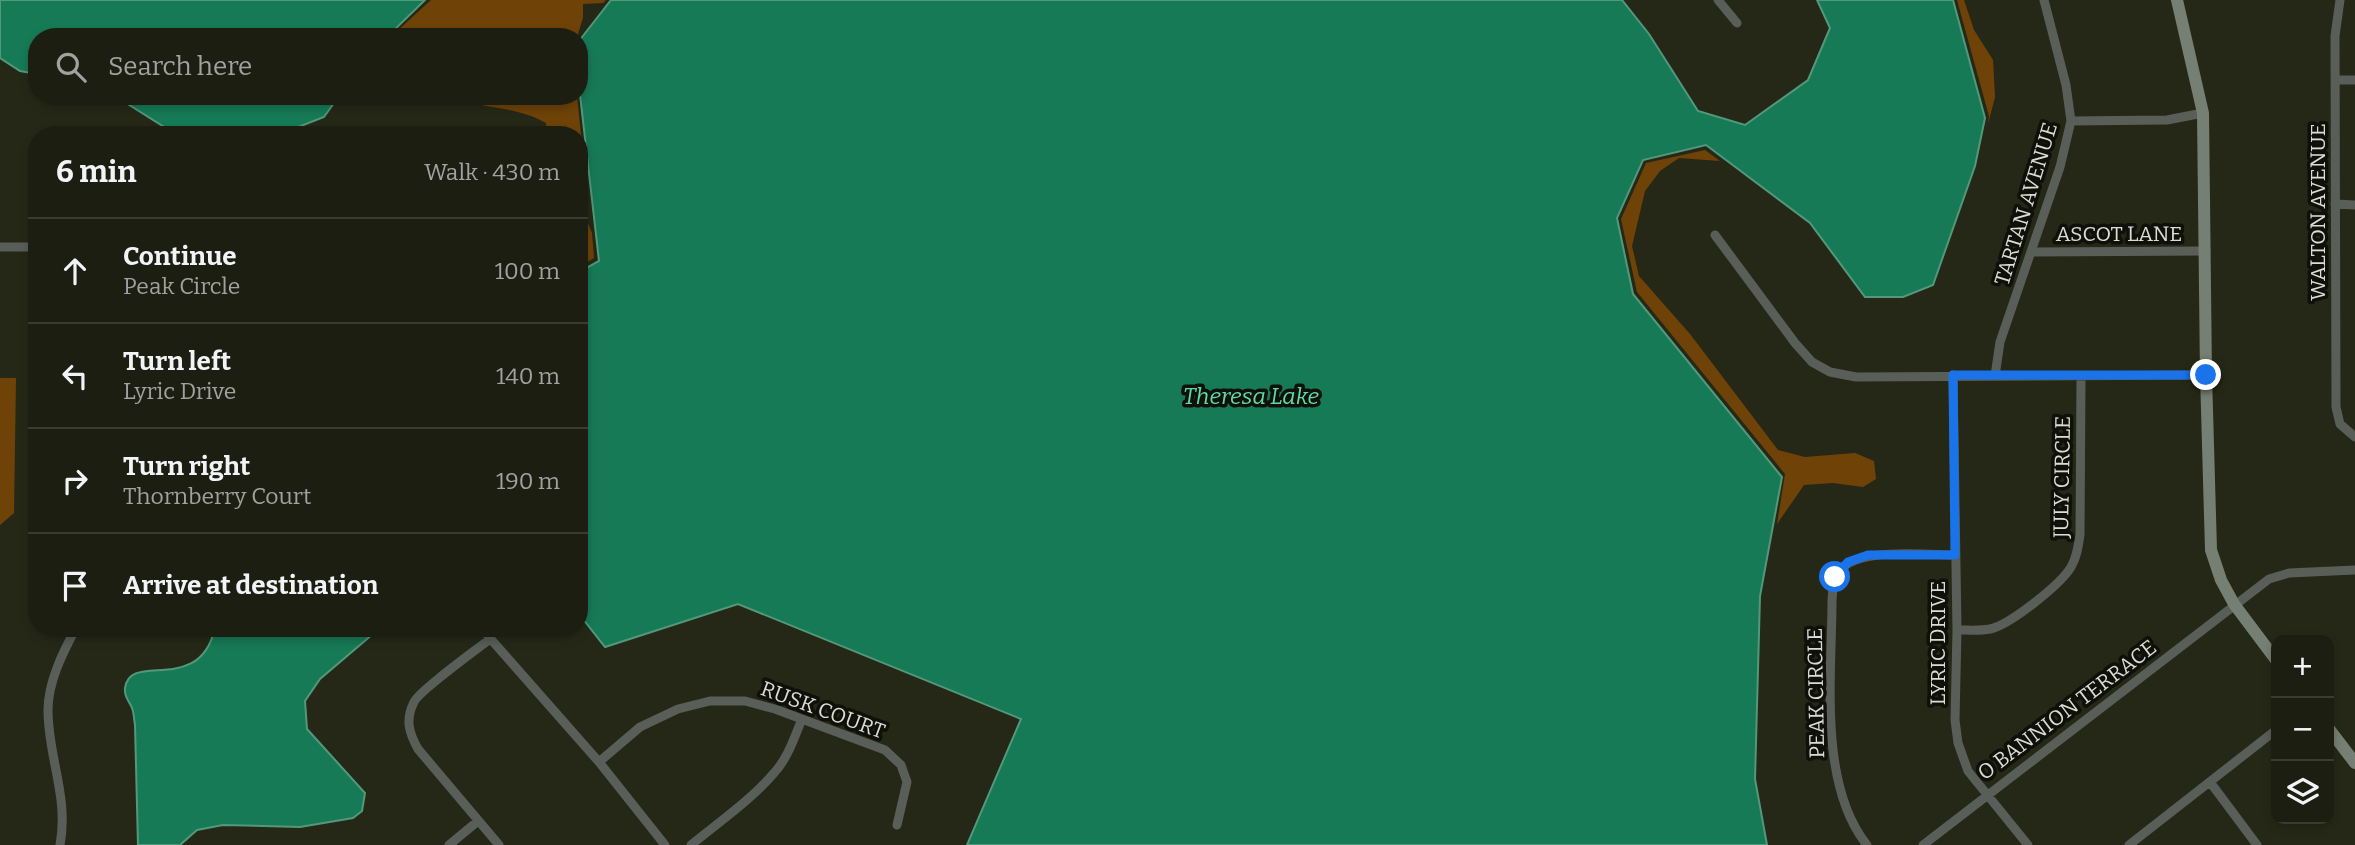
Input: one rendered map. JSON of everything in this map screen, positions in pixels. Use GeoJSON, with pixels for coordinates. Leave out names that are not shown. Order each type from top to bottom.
{"type":"FeatureCollection","features":[{"type":"Feature","properties":{"kind":"street"},"geometry":{"type":"LineString","coordinates":[[1718,0],[1737,23]]}},
{"type":"Feature","properties":{"kind":"street","name":"TARTAN AVENUE"},"geometry":{"type":"LineString","coordinates":[[1995,376],[2000,342],[2060,167],[2071,121],[2066,85],[2044,0]]}},
{"type":"Feature","properties":{"kind":"street"},"geometry":{"type":"LineString","coordinates":[[2177,0],[2203,113],[2211,550],[2221,580],[2234,604],[2271,653]]}},
{"type":"Feature","properties":{"kind":"street","name":"WALTON AVENUE"},"geometry":{"type":"LineString","coordinates":[[2340,0],[2335,36],[2336,407],[2340,424],[2355,437]]}},
{"type":"Feature","properties":{"kind":"street"},"geometry":{"type":"LineString","coordinates":[[2336,80],[2355,80]]}},
{"type":"Feature","properties":{"kind":"street"},"geometry":{"type":"LineString","coordinates":[[2071,121],[2167,120],[2203,113]]}},
{"type":"Feature","properties":{"kind":"street"},"geometry":{"type":"LineString","coordinates":[[2335,204],[2355,205]]}},
{"type":"Feature","properties":{"kind":"street"},"geometry":{"type":"LineString","coordinates":[[1715,235],[1795,343],[1812,362],[1830,372],[1856,377],[2206,375]]}},
{"type":"Feature","properties":{"kind":"street"},"geometry":{"type":"LineString","coordinates":[[0,247],[28,247]]}},
{"type":"Feature","properties":{"kind":"street","name":"ASCOT LANE"},"geometry":{"type":"LineString","coordinates":[[2031,252],[2206,251]]}},
{"type":"Feature","properties":{"kind":"street","name":"LYRIC DRIVE"},"geometry":{"type":"LineString","coordinates":[[1953,375],[1957,630],[1955,720],[1958,743],[1968,771],[2028,845]]}},
{"type":"Feature","properties":{"kind":"street","name":"JULY CIRCLE"},"geometry":{"type":"LineString","coordinates":[[1957,630],[1991,629],[2020,613],[2057,584],[2077,556],[2080,536],[2081,377]]}},
{"type":"Feature","properties":{"kind":"street","name":"PEAK CIRCLE"},"geometry":{"type":"LineString","coordinates":[[1867,845],[1850,818],[1833,760],[1832,600],[1835,577],[1848,562],[1868,555],[1955,555]]}},
{"type":"Feature","properties":{"kind":"street","name":"O BANNION TERRACE"},"geometry":{"type":"LineString","coordinates":[[1923,845],[2269,579],[2289,573],[2355,570]]}},
{"type":"Feature","properties":{"kind":"street"},"geometry":{"type":"LineString","coordinates":[[61,845],[65,815],[49,730],[48,707],[54,678],[71,637]]}},
{"type":"Feature","properties":{"kind":"street"},"geometry":{"type":"LineString","coordinates":[[499,845],[418,749],[408,732],[409,717],[415,700],[490,639],[599,762],[665,845]]}},
{"type":"Feature","properties":{"kind":"street","name":"RUSK COURT"},"geometry":{"type":"LineString","coordinates":[[599,762],[640,726],[678,709],[710,701],[746,701],[885,750],[901,765],[907,782],[897,825]]}},
{"type":"Feature","properties":{"kind":"street"},"geometry":{"type":"LineString","coordinates":[[691,845],[776,772],[802,719]]}},
{"type":"Feature","properties":{"kind":"street"},"geometry":{"type":"LineString","coordinates":[[2129,845],[2271,734]]}},
{"type":"Feature","properties":{"kind":"street"},"geometry":{"type":"LineString","coordinates":[[2334,736],[2355,763]]}},
{"type":"Feature","properties":{"kind":"street"},"geometry":{"type":"LineString","coordinates":[[2210,782],[2257,845]]}},
{"type":"Feature","properties":{"kind":"street"},"geometry":{"type":"LineString","coordinates":[[449,845],[478,821]]}},
{"type":"Feature","properties":{"kind":"shaded area"},"geometry":{"type":"Polygon","coordinates":[[[431,0],[606,0],[603,3],[583,4],[580,28],[400,28],[431,0]]]}},
{"type":"Feature","properties":{"kind":"shaded area"},"geometry":{"type":"Polygon","coordinates":[[[1957,0],[1964,0],[1974,30],[1993,60],[1995,97],[1988,124],[1989,116],[1957,0]]]}},
{"type":"Feature","properties":{"kind":"shaded area"},"geometry":{"type":"Polygon","coordinates":[[[481,105],[578,105],[580,126],[546,126],[546,123],[534,117],[481,105]]]}},
{"type":"Feature","properties":{"kind":"shaded area"},"geometry":{"type":"Polygon","coordinates":[[[1705,150],[1720,161],[1679,158],[1660,171],[1645,191],[1632,246],[1639,276],[1690,334],[1778,450],[1805,457],[1855,453],[1874,461],[1876,479],[1863,487],[1833,483],[1804,485],[1777,524],[1785,474],[1637,292],[1621,219],[1646,163],[1705,150]]]}},
{"type":"Feature","properties":{"kind":"shaded area"},"geometry":{"type":"Polygon","coordinates":[[[588,223],[592,233],[594,258],[588,262],[588,223]]]}},
{"type":"Feature","properties":{"kind":"shaded area"},"geometry":{"type":"Polygon","coordinates":[[[0,378],[16,378],[14,513],[0,525],[0,378]]]}},
{"type":"Feature","properties":{"kind":"water"},"geometry":{"type":"Polygon","coordinates":[[[0,0],[425,0],[396,28],[28,28],[28,72],[20,71],[0,58],[0,0]]]}},
{"type":"Feature","properties":{"kind":"water","name":"Theresa Lake"},"geometry":{"type":"Polygon","coordinates":[[[611,0],[1622,0],[1649,34],[1698,111],[1745,125],[1808,80],[1830,28],[1817,0],[1953,0],[1985,118],[1975,166],[1933,285],[1903,297],[1865,297],[1810,223],[1706,145],[1643,160],[1617,218],[1633,294],[1782,477],[1760,596],[1755,779],[1767,845],[967,845],[1021,719],[738,604],[605,647],[588,625],[588,267],[599,261],[588,165],[588,126],[584,126],[581,105],[588,105],[588,29],[611,0]]]}},
{"type":"Feature","properties":{"kind":"water"},"geometry":{"type":"Polygon","coordinates":[[[129,105],[333,105],[324,117],[301,126],[163,126],[129,105]]]}},
{"type":"Feature","properties":{"kind":"water"},"geometry":{"type":"Polygon","coordinates":[[[212,637],[369,637],[320,679],[305,701],[307,729],[365,793],[362,811],[353,818],[300,827],[223,825],[197,830],[180,845],[138,845],[135,725],[125,688],[130,677],[139,672],[181,667],[195,661],[207,649],[212,637]]]}},
{"type":"Feature","properties":{"kind":"route"},"geometry":{"type":"LineString","coordinates":[[1835,577],[1848,562],[1868,555],[1955,555],[1953,375],[2206,375]]}}]}
